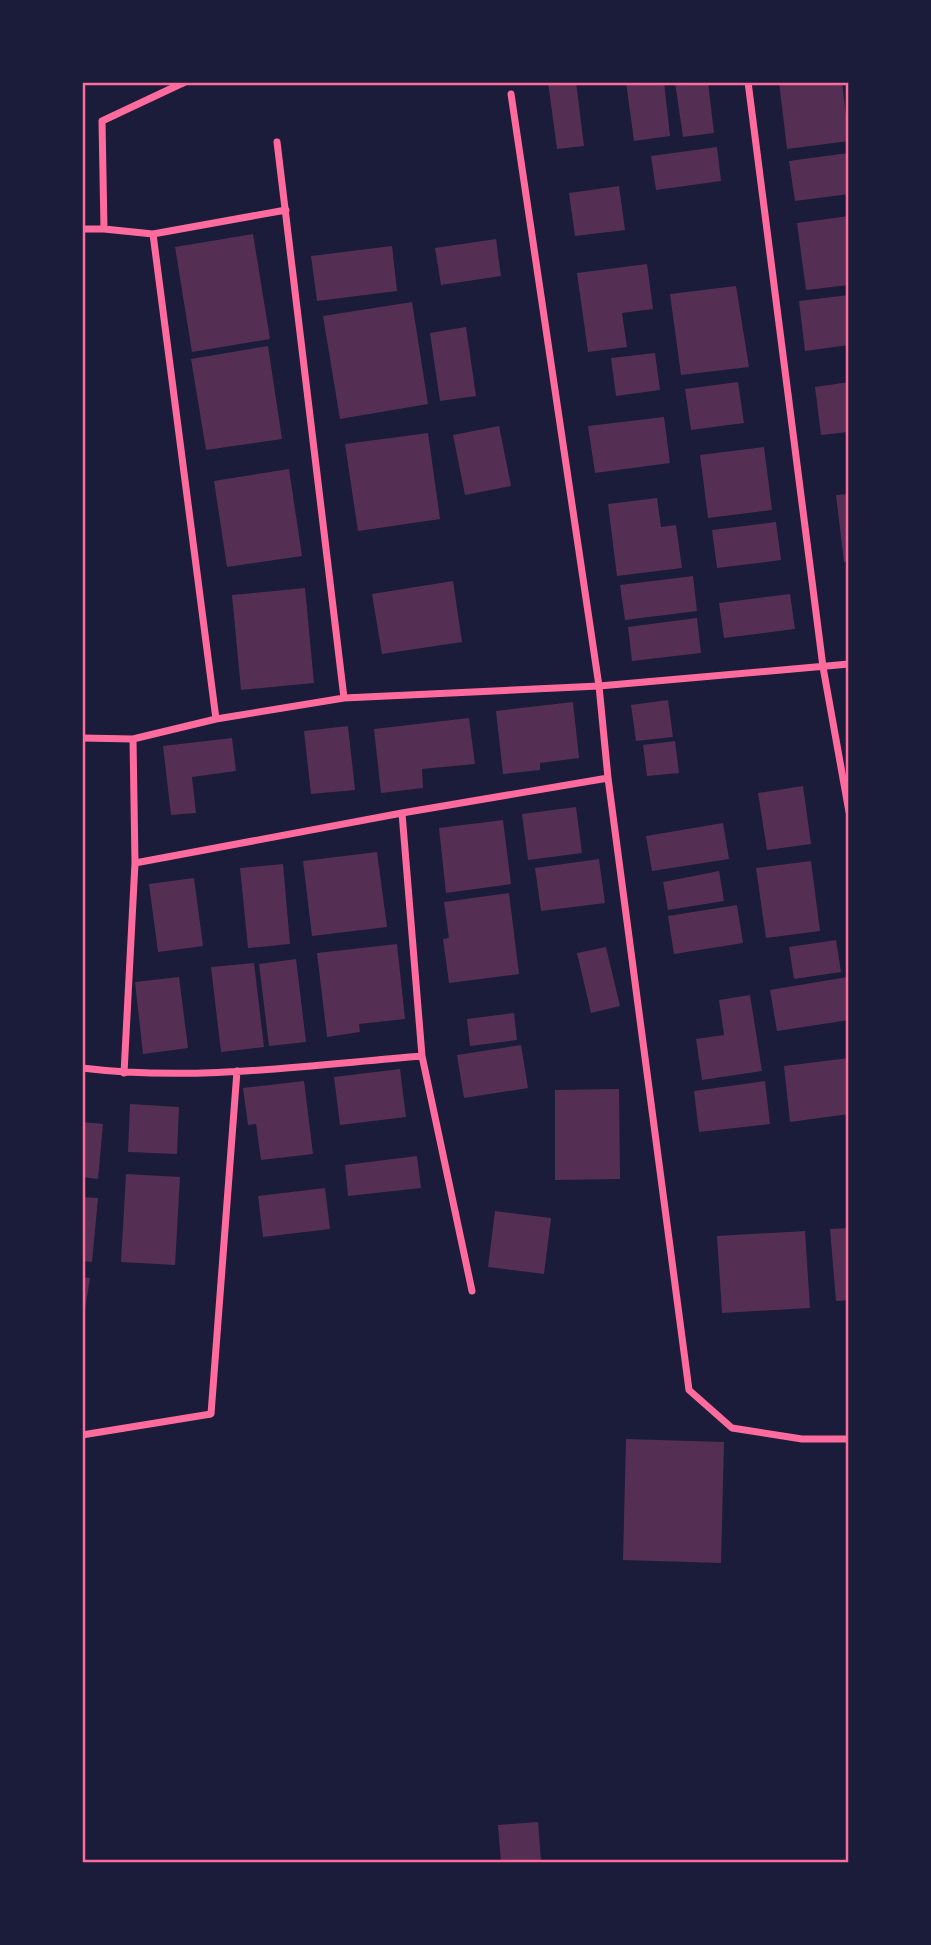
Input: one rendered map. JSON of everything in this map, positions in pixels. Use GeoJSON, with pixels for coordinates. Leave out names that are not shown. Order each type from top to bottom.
{"type":"FeatureCollection","features":[{"type":"Feature","properties":{"kind":"street"},"geometry":{"type":"LineString","coordinates":[[104,229],[102,121],[185,82]]}},
{"type":"Feature","properties":{"kind":"street"},"geometry":{"type":"LineString","coordinates":[[748,82],[823,667],[849,812]]}},
{"type":"Feature","properties":{"kind":"street"},"geometry":{"type":"LineString","coordinates":[[511,94],[599,686],[608,778],[689,1390],[732,1428],[802,1439],[849,1439]]}},
{"type":"Feature","properties":{"kind":"street"},"geometry":{"type":"LineString","coordinates":[[277,142],[344,698]]}},
{"type":"Feature","properties":{"kind":"street"},"geometry":{"type":"LineString","coordinates":[[82,229],[153,234],[286,210]]}},
{"type":"Feature","properties":{"kind":"street"},"geometry":{"type":"LineString","coordinates":[[153,234],[216,719]]}},
{"type":"Feature","properties":{"kind":"street"},"geometry":{"type":"LineString","coordinates":[[82,738],[133,739],[216,719],[344,698],[599,686],[849,664]]}},
{"type":"Feature","properties":{"kind":"street"},"geometry":{"type":"LineString","coordinates":[[124,1073],[135,863],[133,739]]}},
{"type":"Feature","properties":{"kind":"street"},"geometry":{"type":"LineString","coordinates":[[135,863],[608,778]]}},
{"type":"Feature","properties":{"kind":"street"},"geometry":{"type":"LineString","coordinates":[[402,813],[422,1056],[472,1292]]}},
{"type":"Feature","properties":{"kind":"street"},"geometry":{"type":"LineString","coordinates":[[82,1068],[124,1073],[237,1072],[422,1056]]}},
{"type":"Feature","properties":{"kind":"street"},"geometry":{"type":"LineString","coordinates":[[82,1435],[211,1414],[237,1072]]}},
{"type":"Feature","properties":{"kind":"building"},"geometry":{"type":"Polygon","coordinates":[[[548,82],[576,82],[584,146],[557,149],[548,82]]]}},
{"type":"Feature","properties":{"kind":"building"},"geometry":{"type":"Polygon","coordinates":[[[626,82],[664,82],[670,136],[634,141],[626,82]]]}},
{"type":"Feature","properties":{"kind":"building"},"geometry":{"type":"Polygon","coordinates":[[[675,82],[708,82],[714,133],[683,137],[675,82]]]}},
{"type":"Feature","properties":{"kind":"building"},"geometry":{"type":"Polygon","coordinates":[[[779,82],[842,82],[849,141],[787,149],[779,82]]]}},
{"type":"Feature","properties":{"kind":"building"},"geometry":{"type":"Polygon","coordinates":[[[717,147],[721,181],[656,190],[651,156],[717,147]]]}},
{"type":"Feature","properties":{"kind":"building"},"geometry":{"type":"Polygon","coordinates":[[[848,153],[849,194],[795,201],[789,161],[848,153]]]}},
{"type":"Feature","properties":{"kind":"building"},"geometry":{"type":"Polygon","coordinates":[[[619,186],[625,230],[575,236],[569,193],[619,186]]]}},
{"type":"Feature","properties":{"kind":"building"},"geometry":{"type":"Polygon","coordinates":[[[849,216],[849,285],[806,290],[797,223],[849,216]]]}},
{"type":"Feature","properties":{"kind":"building"},"geometry":{"type":"Polygon","coordinates":[[[253,234],[270,339],[192,352],[175,247],[253,234]]]}},
{"type":"Feature","properties":{"kind":"building"},"geometry":{"type":"Polygon","coordinates":[[[496,239],[501,276],[441,285],[435,248],[496,239]]]}},
{"type":"Feature","properties":{"kind":"building"},"geometry":{"type":"Polygon","coordinates":[[[392,246],[397,291],[317,301],[311,256],[392,246]]]}},
{"type":"Feature","properties":{"kind":"building"},"geometry":{"type":"Polygon","coordinates":[[[647,264],[653,309],[622,313],[627,347],[588,352],[577,273],[647,264]]]}},
{"type":"Feature","properties":{"kind":"building"},"geometry":{"type":"Polygon","coordinates":[[[736,286],[749,367],[681,375],[670,294],[736,286]]]}},
{"type":"Feature","properties":{"kind":"building"},"geometry":{"type":"Polygon","coordinates":[[[849,295],[849,345],[805,351],[799,301],[849,295]]]}},
{"type":"Feature","properties":{"kind":"building"},"geometry":{"type":"Polygon","coordinates":[[[412,302],[428,404],[340,419],[323,316],[412,302]]]}},
{"type":"Feature","properties":{"kind":"building"},"geometry":{"type":"Polygon","coordinates":[[[466,327],[476,396],[440,401],[430,333],[466,327]]]}},
{"type":"Feature","properties":{"kind":"building"},"geometry":{"type":"Polygon","coordinates":[[[268,346],[282,439],[206,450],[191,359],[268,346]]]}},
{"type":"Feature","properties":{"kind":"building"},"geometry":{"type":"Polygon","coordinates":[[[655,353],[660,390],[616,396],[611,358],[655,353]]]}},
{"type":"Feature","properties":{"kind":"building"},"geometry":{"type":"Polygon","coordinates":[[[738,382],[744,423],[691,430],[685,389],[738,382]]]}},
{"type":"Feature","properties":{"kind":"building"},"geometry":{"type":"Polygon","coordinates":[[[849,382],[849,432],[821,435],[815,387],[849,382]]]}},
{"type":"Feature","properties":{"kind":"building"},"geometry":{"type":"Polygon","coordinates":[[[664,417],[670,463],[595,473],[588,426],[664,417]]]}},
{"type":"Feature","properties":{"kind":"building"},"geometry":{"type":"Polygon","coordinates":[[[499,426],[511,486],[465,495],[453,435],[499,426]]]}},
{"type":"Feature","properties":{"kind":"building"},"geometry":{"type":"Polygon","coordinates":[[[428,433],[440,519],[358,531],[345,444],[428,433]]]}},
{"type":"Feature","properties":{"kind":"building"},"geometry":{"type":"Polygon","coordinates":[[[764,447],[772,510],[708,518],[700,455],[764,447]]]}},
{"type":"Feature","properties":{"kind":"building"},"geometry":{"type":"Polygon","coordinates":[[[289,469],[302,556],[227,567],[214,481],[289,469]]]}},
{"type":"Feature","properties":{"kind":"building"},"geometry":{"type":"Polygon","coordinates":[[[849,494],[849,561],[844,562],[836,495],[849,494]]]}},
{"type":"Feature","properties":{"kind":"building"},"geometry":{"type":"Polygon","coordinates":[[[657,498],[661,527],[676,525],[682,568],[617,576],[608,504],[657,498]]]}},
{"type":"Feature","properties":{"kind":"building"},"geometry":{"type":"Polygon","coordinates":[[[776,522],[781,560],[717,568],[712,530],[776,522]]]}},
{"type":"Feature","properties":{"kind":"building"},"geometry":{"type":"Polygon","coordinates":[[[693,576],[697,611],[625,620],[620,585],[693,576]]]}},
{"type":"Feature","properties":{"kind":"building"},"geometry":{"type":"Polygon","coordinates":[[[453,581],[462,642],[382,654],[372,594],[453,581]]]}},
{"type":"Feature","properties":{"kind":"building"},"geometry":{"type":"Polygon","coordinates":[[[305,588],[314,683],[241,690],[232,595],[305,588]]]}},
{"type":"Feature","properties":{"kind":"building"},"geometry":{"type":"Polygon","coordinates":[[[790,594],[795,629],[724,638],[719,603],[790,594]]]}},
{"type":"Feature","properties":{"kind":"building"},"geometry":{"type":"Polygon","coordinates":[[[697,618],[701,653],[632,661],[628,627],[697,618]]]}},
{"type":"Feature","properties":{"kind":"building"},"geometry":{"type":"Polygon","coordinates":[[[668,700],[673,737],[636,741],[631,705],[668,700]]]}},
{"type":"Feature","properties":{"kind":"building"},"geometry":{"type":"Polygon","coordinates":[[[573,702],[579,758],[540,763],[540,770],[503,774],[496,711],[573,702]]]}},
{"type":"Feature","properties":{"kind":"building"},"geometry":{"type":"Polygon","coordinates":[[[469,718],[475,764],[422,769],[423,788],[381,793],[374,729],[469,718]]]}},
{"type":"Feature","properties":{"kind":"building"},"geometry":{"type":"Polygon","coordinates":[[[348,726],[355,790],[311,794],[304,731],[348,726]]]}},
{"type":"Feature","properties":{"kind":"building"},"geometry":{"type":"Polygon","coordinates":[[[232,738],[236,771],[192,777],[196,813],[171,815],[163,746],[232,738]]]}},
{"type":"Feature","properties":{"kind":"building"},"geometry":{"type":"Polygon","coordinates":[[[675,741],[679,773],[647,776],[643,745],[675,741]]]}},
{"type":"Feature","properties":{"kind":"building"},"geometry":{"type":"Polygon","coordinates":[[[803,786],[811,844],[767,850],[758,793],[803,786]]]}},
{"type":"Feature","properties":{"kind":"building"},"geometry":{"type":"Polygon","coordinates":[[[576,807],[582,853],[528,860],[522,814],[576,807]]]}},
{"type":"Feature","properties":{"kind":"building"},"geometry":{"type":"Polygon","coordinates":[[[503,820],[511,884],[446,893],[439,828],[503,820]]]}},
{"type":"Feature","properties":{"kind":"building"},"geometry":{"type":"Polygon","coordinates":[[[723,823],[729,859],[652,871],[646,836],[723,823]]]}},
{"type":"Feature","properties":{"kind":"building"},"geometry":{"type":"Polygon","coordinates":[[[377,852],[387,927],[312,936],[303,861],[377,852]]]}},
{"type":"Feature","properties":{"kind":"building"},"geometry":{"type":"Polygon","coordinates":[[[599,859],[605,903],[541,911],[535,868],[599,859]]]}},
{"type":"Feature","properties":{"kind":"building"},"geometry":{"type":"Polygon","coordinates":[[[811,861],[820,931],[766,938],[756,868],[811,861]]]}},
{"type":"Feature","properties":{"kind":"building"},"geometry":{"type":"Polygon","coordinates":[[[283,864],[290,944],[248,948],[240,868],[283,864]]]}},
{"type":"Feature","properties":{"kind":"building"},"geometry":{"type":"Polygon","coordinates":[[[719,871],[724,901],[668,910],[663,882],[719,871]]]}},
{"type":"Feature","properties":{"kind":"building"},"geometry":{"type":"Polygon","coordinates":[[[194,878],[203,946],[158,952],[149,884],[194,878]]]}},
{"type":"Feature","properties":{"kind":"building"},"geometry":{"type":"Polygon","coordinates":[[[509,893],[519,974],[449,983],[443,939],[449,938],[444,902],[509,893]]]}},
{"type":"Feature","properties":{"kind":"building"},"geometry":{"type":"Polygon","coordinates":[[[737,905],[743,943],[674,954],[668,916],[737,905]]]}},
{"type":"Feature","properties":{"kind":"building"},"geometry":{"type":"Polygon","coordinates":[[[836,940],[841,972],[794,979],[789,947],[836,940]]]}},
{"type":"Feature","properties":{"kind":"building"},"geometry":{"type":"Polygon","coordinates":[[[397,944],[405,1019],[359,1024],[360,1032],[327,1037],[317,953],[397,944]]]}},
{"type":"Feature","properties":{"kind":"building"},"geometry":{"type":"Polygon","coordinates":[[[606,947],[620,1006],[591,1013],[577,953],[606,947]]]}},
{"type":"Feature","properties":{"kind":"building"},"geometry":{"type":"Polygon","coordinates":[[[296,959],[306,1042],[269,1046],[259,964],[296,959]]]}},
{"type":"Feature","properties":{"kind":"building"},"geometry":{"type":"Polygon","coordinates":[[[254,963],[264,1047],[221,1052],[211,967],[254,963]]]}},
{"type":"Feature","properties":{"kind":"building"},"geometry":{"type":"Polygon","coordinates":[[[179,977],[188,1048],[143,1054],[135,982],[179,977]]]}},
{"type":"Feature","properties":{"kind":"building"},"geometry":{"type":"Polygon","coordinates":[[[847,977],[849,1020],[777,1031],[770,990],[847,977]]]}},
{"type":"Feature","properties":{"kind":"building"},"geometry":{"type":"Polygon","coordinates":[[[750,995],[762,1071],[702,1080],[696,1039],[724,1035],[719,1000],[750,995]]]}},
{"type":"Feature","properties":{"kind":"building"},"geometry":{"type":"Polygon","coordinates":[[[514,1013],[517,1040],[470,1046],[467,1019],[514,1013]]]}},
{"type":"Feature","properties":{"kind":"building"},"geometry":{"type":"Polygon","coordinates":[[[521,1045],[528,1088],[464,1098],[457,1055],[521,1045]]]}},
{"type":"Feature","properties":{"kind":"building"},"geometry":{"type":"Polygon","coordinates":[[[849,1058],[849,1114],[790,1122],[784,1066],[849,1058]]]}},
{"type":"Feature","properties":{"kind":"building"},"geometry":{"type":"Polygon","coordinates":[[[400,1069],[406,1117],[340,1125],[334,1077],[400,1069]]]}},
{"type":"Feature","properties":{"kind":"building"},"geometry":{"type":"Polygon","coordinates":[[[304,1081],[313,1154],[261,1160],[256,1124],[248,1125],[243,1088],[304,1081]]]}},
{"type":"Feature","properties":{"kind":"building"},"geometry":{"type":"Polygon","coordinates":[[[765,1081],[770,1124],[699,1132],[694,1091],[765,1081]]]}},
{"type":"Feature","properties":{"kind":"building"},"geometry":{"type":"Polygon","coordinates":[[[619,1089],[620,1179],[555,1180],[555,1090],[619,1089]]]}},
{"type":"Feature","properties":{"kind":"building"},"geometry":{"type":"Polygon","coordinates":[[[130,1104],[179,1107],[177,1154],[128,1152],[130,1104]]]}},
{"type":"Feature","properties":{"kind":"building"},"geometry":{"type":"Polygon","coordinates":[[[82,1122],[103,1124],[98,1179],[82,1177],[82,1122]]]}},
{"type":"Feature","properties":{"kind":"building"},"geometry":{"type":"Polygon","coordinates":[[[417,1156],[421,1188],[348,1196],[345,1165],[417,1156]]]}},
{"type":"Feature","properties":{"kind":"building"},"geometry":{"type":"Polygon","coordinates":[[[126,1174],[180,1177],[175,1265],[121,1262],[126,1174]]]}},
{"type":"Feature","properties":{"kind":"building"},"geometry":{"type":"Polygon","coordinates":[[[325,1188],[330,1229],[263,1237],[258,1196],[325,1188]]]}},
{"type":"Feature","properties":{"kind":"building"},"geometry":{"type":"Polygon","coordinates":[[[82,1197],[98,1198],[92,1262],[82,1261],[82,1197]]]}},
{"type":"Feature","properties":{"kind":"building"},"geometry":{"type":"Polygon","coordinates":[[[495,1211],[551,1218],[544,1274],[488,1267],[495,1211]]]}},
{"type":"Feature","properties":{"kind":"building"},"geometry":{"type":"Polygon","coordinates":[[[849,1228],[849,1300],[836,1301],[830,1229],[849,1228]]]}},
{"type":"Feature","properties":{"kind":"building"},"geometry":{"type":"Polygon","coordinates":[[[805,1231],[810,1308],[722,1313],[717,1236],[805,1231]]]}},
{"type":"Feature","properties":{"kind":"building"},"geometry":{"type":"Polygon","coordinates":[[[82,1277],[90,1278],[84,1316],[82,1316],[82,1277]]]}},
{"type":"Feature","properties":{"kind":"building"},"geometry":{"type":"Polygon","coordinates":[[[626,1439],[724,1442],[721,1563],[623,1560],[626,1439]]]}},
{"type":"Feature","properties":{"kind":"building"},"geometry":{"type":"Polygon","coordinates":[[[538,1822],[541,1861],[501,1863],[498,1825],[538,1822]]]}}]}
